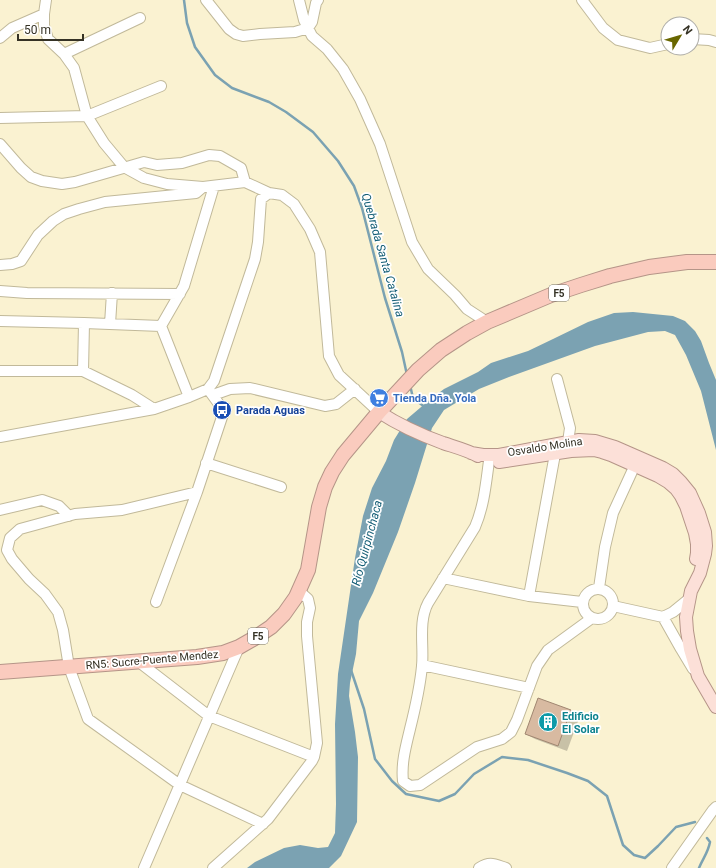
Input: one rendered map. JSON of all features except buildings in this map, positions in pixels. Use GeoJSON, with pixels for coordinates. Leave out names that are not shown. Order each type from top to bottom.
{"type":"FeatureCollection","features":[{"type":"Feature","properties":{"kind":"highway","name":"RN5: Sucre-Puente Mendez"},"geometry":{"type":"LineString","coordinates":[[0,672],[197,657],[223,653],[254,640],[271,627],[284,614],[299,591],[308,570],[319,507],[325,487],[332,472],[343,455],[379,412],[418,370],[441,350],[466,333],[487,322],[551,295],[610,276],[649,267],[686,262],[716,262]]}},
{"type":"Feature","properties":{"kind":"main road"},"geometry":{"type":"LineString","coordinates":[[379,412],[399,424],[442,443],[471,452],[489,461],[500,462],[554,449]]}},
{"type":"Feature","properties":{"kind":"main road","name":"Osvaldo Molina"},"geometry":{"type":"LineString","coordinates":[[471,452],[483,455],[499,455],[570,447],[579,440],[595,441],[615,447],[636,461],[663,468],[677,478],[690,493],[699,513],[705,532],[705,554],[700,573],[690,595],[686,617],[690,649],[698,676],[716,707]]}},
{"type":"Feature","properties":{"kind":"street"},"geometry":{"type":"LineString","coordinates":[[46,0],[44,26],[48,39],[64,54],[74,68],[88,116],[104,143],[124,167],[144,178],[167,184],[203,187],[245,182],[269,193],[282,195],[294,204],[310,228],[320,252],[329,356],[339,375],[379,412]]}},
{"type":"Feature","properties":{"kind":"street"},"geometry":{"type":"LineString","coordinates":[[206,0],[229,29],[236,34],[243,36],[295,32],[308,28],[312,22],[318,0]]}},
{"type":"Feature","properties":{"kind":"street"},"geometry":{"type":"LineString","coordinates":[[299,0],[304,20],[312,36],[327,49],[343,69],[360,99],[380,144],[412,242],[428,269],[467,309],[487,322]]}},
{"type":"Feature","properties":{"kind":"street"},"geometry":{"type":"LineString","coordinates":[[582,0],[603,28],[618,40],[650,48],[660,46]]}},
{"type":"Feature","properties":{"kind":"street"},"geometry":{"type":"LineString","coordinates":[[0,38],[12,28],[44,14]]}},
{"type":"Feature","properties":{"kind":"street"},"geometry":{"type":"LineString","coordinates":[[64,54],[140,18]]}},
{"type":"Feature","properties":{"kind":"street"},"geometry":{"type":"LineString","coordinates":[[700,39],[716,42]]}},
{"type":"Feature","properties":{"kind":"street"},"geometry":{"type":"LineString","coordinates":[[0,118],[88,116],[161,86]]}},
{"type":"Feature","properties":{"kind":"street"},"geometry":{"type":"LineString","coordinates":[[0,144],[30,176],[42,181],[62,184],[75,182],[144,162],[158,164],[182,163],[209,156],[220,156],[242,168],[245,182]]}},
{"type":"Feature","properties":{"kind":"street"},"geometry":{"type":"LineString","coordinates":[[161,326],[184,286],[214,186]]}},
{"type":"Feature","properties":{"kind":"street"},"geometry":{"type":"LineString","coordinates":[[0,265],[12,264],[21,261],[38,235],[53,221],[64,214],[79,208],[105,202],[196,193],[203,187]]}},
{"type":"Feature","properties":{"kind":"street"},"geometry":{"type":"LineString","coordinates":[[210,392],[255,259],[258,242],[261,199],[269,193]]}},
{"type":"Feature","properties":{"kind":"street"},"geometry":{"type":"LineString","coordinates":[[0,291],[27,293],[180,294]]}},
{"type":"Feature","properties":{"kind":"street"},"geometry":{"type":"LineString","coordinates":[[110,324],[112,293]]}},
{"type":"Feature","properties":{"kind":"street"},"geometry":{"type":"LineString","coordinates":[[0,321],[161,326]]}},
{"type":"Feature","properties":{"kind":"street"},"geometry":{"type":"LineString","coordinates":[[83,372],[84,323]]}},
{"type":"Feature","properties":{"kind":"street"},"geometry":{"type":"LineString","coordinates":[[161,326],[189,397]]}},
{"type":"Feature","properties":{"kind":"street"},"geometry":{"type":"LineString","coordinates":[[0,371],[83,372],[132,395],[154,409]]}},
{"type":"Feature","properties":{"kind":"street"},"geometry":{"type":"LineString","coordinates":[[557,379],[570,428],[570,447]]}},
{"type":"Feature","properties":{"kind":"street"},"geometry":{"type":"LineString","coordinates":[[0,437],[154,409],[189,397],[230,389],[250,388],[325,406],[336,404],[355,389]]}},
{"type":"Feature","properties":{"kind":"street"},"geometry":{"type":"LineString","coordinates":[[156,602],[197,492],[224,411],[210,392]]}},
{"type":"Feature","properties":{"kind":"street"},"geometry":{"type":"LineString","coordinates":[[529,596],[554,449]]}},
{"type":"Feature","properties":{"kind":"street"},"geometry":{"type":"LineString","coordinates":[[489,461],[479,518],[425,609],[423,615],[422,665],[416,702],[403,760],[403,780],[410,786],[420,785],[477,747],[502,739],[510,732],[517,720],[537,666],[548,650],[592,618]]}},
{"type":"Feature","properties":{"kind":"street"},"geometry":{"type":"LineString","coordinates":[[599,588],[604,547],[612,513],[636,461]]}},
{"type":"Feature","properties":{"kind":"street"},"geometry":{"type":"LineString","coordinates":[[206,463],[281,487]]}},
{"type":"Feature","properties":{"kind":"street"},"geometry":{"type":"LineString","coordinates":[[197,492],[122,510],[75,514],[20,529],[10,538],[7,550],[12,559],[45,594],[58,612],[63,630],[69,667],[88,719],[180,785],[263,824]]}},
{"type":"Feature","properties":{"kind":"street"},"geometry":{"type":"LineString","coordinates":[[0,510],[42,500],[59,506],[69,516]]}},
{"type":"Feature","properties":{"kind":"street"},"geometry":{"type":"LineString","coordinates":[[443,578],[529,596],[582,602]]}},
{"type":"Feature","properties":{"kind":"street"},"geometry":{"type":"LineString","coordinates":[[594,588],[599,588],[608,592],[613,600],[613,606],[610,614],[606,617],[597,619],[588,616],[584,612],[582,602],[586,593],[594,588]]}},
{"type":"Feature","properties":{"kind":"street"},"geometry":{"type":"LineString","coordinates":[[213,868],[263,824],[314,757],[317,743],[307,636],[307,622],[310,608],[308,599],[299,591]]}},
{"type":"Feature","properties":{"kind":"street"},"geometry":{"type":"LineString","coordinates":[[613,606],[663,617],[673,612],[690,595]]}},
{"type":"Feature","properties":{"kind":"street"},"geometry":{"type":"LineString","coordinates":[[663,617],[680,649],[698,676]]}},
{"type":"Feature","properties":{"kind":"street"},"geometry":{"type":"LineString","coordinates":[[144,868],[239,647]]}},
{"type":"Feature","properties":{"kind":"street"},"geometry":{"type":"LineString","coordinates":[[140,662],[209,716],[314,757]]}},
{"type":"Feature","properties":{"kind":"street"},"geometry":{"type":"LineString","coordinates":[[422,665],[529,688]]}},
{"type":"Feature","properties":{"kind":"street"},"geometry":{"type":"LineString","coordinates":[[672,868],[716,807]]}},
{"type":"Feature","properties":{"kind":"street"},"geometry":{"type":"LineString","coordinates":[[479,868],[487,863],[506,868]]}},
{"type":"Feature","properties":{"kind":"water","name":"Río Quirpinchaca"},"geometry":{"type":"Polygon","coordinates":[[[633,312],[673,316],[685,321],[695,331],[701,341],[716,380],[716,450],[701,391],[686,355],[675,335],[665,331],[648,332],[595,346],[479,389],[444,410],[432,428],[398,532],[373,593],[359,621],[356,654],[349,696],[358,757],[357,822],[341,856],[329,868],[247,868],[255,862],[284,848],[300,845],[318,848],[328,847],[335,833],[335,724],[338,674],[355,558],[363,516],[372,488],[386,461],[394,440],[407,419],[444,389],[478,372],[491,363],[528,351],[588,322],[614,313],[633,312]]]}},
{"type":"Feature","properties":{"kind":"waterway","name":"Quebrada Santa Catalina"},"geometry":{"type":"LineString","coordinates":[[184,0],[187,23],[195,47],[215,75],[232,88],[269,102],[286,112],[313,132],[338,161],[354,186],[362,208],[385,298],[402,352],[407,375]]}},
{"type":"Feature","properties":{"kind":"waterway","name":"Quebrada Santa Catalina"},"geometry":{"type":"LineString","coordinates":[[410,385],[413,398],[426,408]]}},
{"type":"Feature","properties":{"kind":"waterway"},"geometry":{"type":"LineString","coordinates":[[351,670],[364,709],[375,759],[392,781],[406,794],[439,801],[455,794],[474,774],[502,757],[528,760],[588,781],[607,796],[623,845],[634,855],[645,858],[676,827],[695,822]]}},
{"type":"Feature","properties":{"kind":"waterway"},"geometry":{"type":"LineString","coordinates":[[699,868],[709,846],[710,842],[707,838]]}},
{"type":"Feature","properties":{"kind":"place","name":"Tienda Dña. Yola"},"geometry":{"type":"Point","coordinates":[379,398]}},
{"type":"Feature","properties":{"kind":"place","name":"Parada Aguas"},"geometry":{"type":"Point","coordinates":[222,410]}},
{"type":"Feature","properties":{"kind":"place","name":"Edificio El Solar"},"geometry":{"type":"Point","coordinates":[548,722]}}]}
